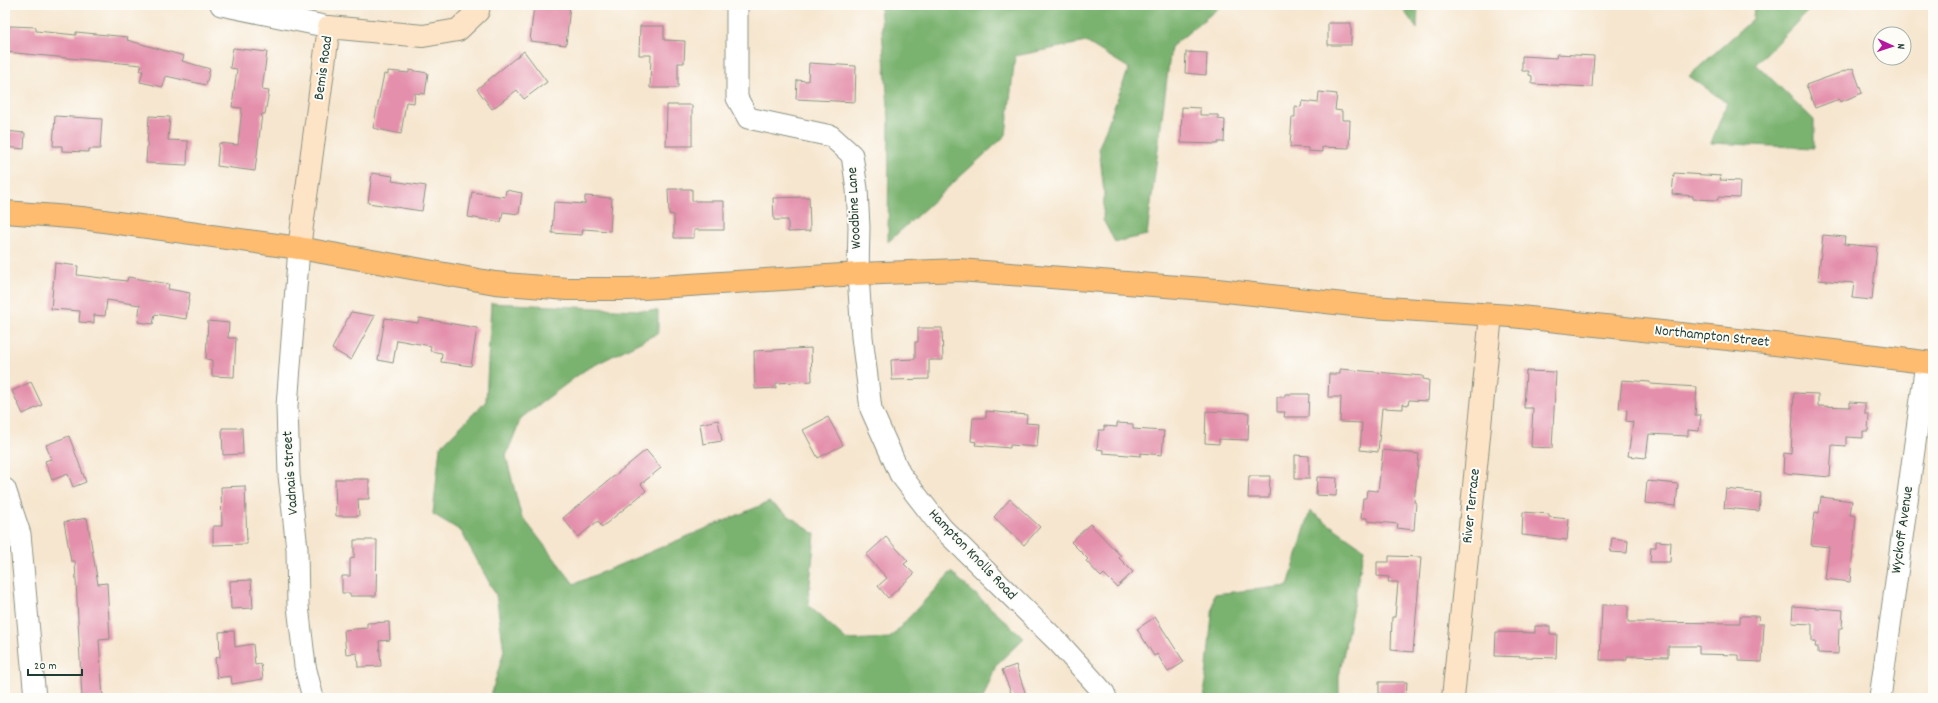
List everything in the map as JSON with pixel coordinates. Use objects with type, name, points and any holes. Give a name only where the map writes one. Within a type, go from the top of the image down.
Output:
[{"type":"main road","name":"Northampton Street","points":[[5,212],[82,218],[299,248],[495,283],[567,289],[629,289],[858,274],[959,270],[1217,290],[1371,307],[1491,315],[1759,342],[1930,363]]},
{"type":"street","points":[[221,5],[329,27]]},
{"type":"street","name":"Bemis Road","points":[[299,248],[329,27],[423,36],[458,30],[478,10],[479,5]]},
{"type":"street","name":"Woodbine Lane","points":[[738,5],[737,98],[748,118],[831,136],[852,155],[858,197],[858,274]]},
{"type":"street","name":"Vadnais Street","points":[[299,248],[287,406],[290,475],[297,549],[298,606],[305,666],[313,698]]},
{"type":"street","name":"Hampton Knolls Road","points":[[858,274],[862,337],[871,409],[900,474],[942,528],[1059,643],[1106,698]]},
{"type":"street","name":"River Terrace","points":[[1453,698],[1491,315]]},
{"type":"street","name":"Wyckoff Avenue","points":[[1880,698],[1930,363]]},
{"type":"street","points":[[5,489],[20,534],[35,698]]},
{"type":"green space","points":[[880,5],[1222,5],[1171,47],[1147,235],[1115,242],[1103,220],[1104,193],[1099,147],[1129,68],[1086,42],[1015,56],[1006,135],[888,242],[889,119]]},
{"type":"green space","points":[[1400,5],[1418,5],[1417,29]]},
{"type":"green space","points":[[1754,5],[1808,5],[1807,12],[1756,64],[1814,120],[1814,148],[1711,143],[1727,103],[1689,76],[1753,19]]},
{"type":"green space","points":[[491,303],[658,311],[658,333],[585,370],[521,418],[506,456],[521,515],[574,584],[769,502],[815,534],[808,605],[847,640],[890,638],[951,572],[1024,638],[996,665],[983,698],[490,698],[504,651],[496,595],[461,531],[433,514],[440,447],[486,401]]},
{"type":"green space","points":[[1310,511],[1364,549],[1339,677],[1339,698],[1204,698],[1214,594],[1288,586]]},
{"type":"building","points":[[534,5],[570,5],[566,45],[530,41]]},
{"type":"building","points":[[1328,23],[1351,23],[1351,45],[1328,45]]},
{"type":"building","points":[[640,26],[664,26],[664,40],[685,41],[684,63],[678,63],[678,88],[650,88],[651,55],[639,55]]},
{"type":"building","points":[[5,27],[36,27],[36,31],[76,35],[76,32],[128,37],[127,40],[184,56],[182,61],[210,69],[206,85],[166,76],[163,87],[140,82],[143,71],[140,71],[142,65],[5,52]]},
{"type":"building","points":[[233,48],[267,52],[262,90],[269,91],[265,114],[262,114],[255,171],[217,166],[219,143],[238,145],[242,108],[232,107],[237,69],[230,68]]},
{"type":"building","points":[[524,51],[547,82],[524,99],[517,90],[492,109],[477,89]]},
{"type":"building","points":[[1186,52],[1207,53],[1206,75],[1185,73]]},
{"type":"building","points":[[1557,54],[1594,56],[1592,87],[1532,84],[1532,76],[1529,75],[1529,71],[1522,71],[1522,56],[1556,58]]},
{"type":"building","points":[[809,63],[856,66],[855,102],[796,99],[797,80],[808,81]]},
{"type":"building","points":[[1853,68],[1862,93],[1840,102],[1839,99],[1815,108],[1806,85]]},
{"type":"building","points":[[409,70],[428,73],[425,94],[415,93],[414,103],[406,102],[401,134],[373,128],[384,74],[388,75],[388,71],[409,73]]},
{"type":"building","points":[[1319,92],[1337,94],[1335,110],[1342,111],[1342,120],[1350,120],[1349,148],[1322,147],[1322,152],[1308,151],[1308,148],[1290,147],[1292,117],[1295,117],[1295,106],[1301,107],[1302,101],[1318,103]]},
{"type":"building","points":[[667,105],[692,105],[692,146],[666,146]]},
{"type":"building","points":[[1182,107],[1200,108],[1200,115],[1218,115],[1218,119],[1225,120],[1224,142],[1218,142],[1218,144],[1181,143]]},
{"type":"building","points":[[55,116],[102,119],[100,149],[89,149],[89,152],[62,151],[62,146],[53,146]]},
{"type":"building","points":[[149,116],[170,117],[168,140],[188,141],[187,165],[146,163]]},
{"type":"building","points":[[5,131],[25,133],[24,149],[5,147]]},
{"type":"building","points":[[372,173],[393,176],[392,181],[426,186],[422,211],[368,203]]},
{"type":"building","points":[[1674,173],[1721,176],[1720,180],[1740,181],[1739,198],[1718,197],[1718,200],[1693,199],[1693,196],[1672,194]]},
{"type":"building","points":[[668,189],[692,189],[692,201],[724,201],[724,230],[694,230],[694,238],[674,238],[674,215],[669,214]]},
{"type":"building","points":[[506,190],[522,193],[519,214],[503,212],[501,222],[468,217],[472,192],[505,197]]},
{"type":"building","points":[[585,196],[612,198],[610,231],[583,229],[582,235],[552,233],[554,202],[585,204]]},
{"type":"building","points":[[809,197],[810,231],[788,232],[788,220],[774,220],[773,198]]},
{"type":"building","points":[[1823,235],[1845,237],[1844,244],[1877,247],[1872,300],[1852,298],[1854,283],[1818,280]]},
{"type":"building","points":[[55,263],[78,266],[77,275],[127,281],[128,277],[169,284],[168,289],[190,293],[186,319],[155,314],[153,324],[138,322],[140,305],[107,300],[105,316],[94,315],[94,323],[79,322],[80,311],[51,309]]},
{"type":"building","points":[[351,312],[375,316],[351,360],[332,349]]},
{"type":"building","points":[[385,318],[418,323],[419,318],[477,328],[471,366],[441,362],[442,353],[430,351],[431,346],[397,340],[393,363],[378,360]]},
{"type":"building","points":[[208,321],[229,323],[228,338],[236,338],[234,377],[212,376],[212,360],[206,359]]},
{"type":"building","points":[[918,328],[942,328],[943,360],[929,360],[929,379],[892,380],[891,360],[915,359],[915,342],[918,342]]},
{"type":"building","points":[[811,348],[812,381],[776,383],[776,388],[755,389],[754,351]]},
{"type":"building","points":[[1340,369],[1423,376],[1423,379],[1429,380],[1428,401],[1409,400],[1408,405],[1403,404],[1403,409],[1382,408],[1378,452],[1360,450],[1362,423],[1340,422],[1341,397],[1328,397],[1329,374],[1340,374]]},
{"type":"building","points":[[1526,371],[1556,372],[1552,448],[1531,447],[1533,408],[1524,408]]},
{"type":"building","points":[[1622,380],[1650,382],[1650,384],[1697,387],[1695,415],[1701,415],[1699,431],[1688,430],[1688,436],[1649,434],[1646,458],[1628,456],[1633,422],[1626,421],[1627,410],[1619,409]]},
{"type":"building","points":[[31,382],[42,405],[23,414],[12,391]]},
{"type":"building","points":[[1794,393],[1818,394],[1818,406],[1850,407],[1850,402],[1865,403],[1865,414],[1869,414],[1868,431],[1863,431],[1863,438],[1846,437],[1846,446],[1832,445],[1830,477],[1783,473],[1784,453],[1791,454]]},
{"type":"building","points":[[1285,394],[1309,394],[1308,417],[1284,417],[1285,412],[1277,412],[1277,397],[1285,397]]},
{"type":"building","points":[[986,411],[1027,415],[1026,423],[1039,424],[1037,447],[1010,445],[1010,448],[975,445],[976,442],[971,441],[973,418],[986,418]]},
{"type":"building","points":[[1206,411],[1249,413],[1248,440],[1219,439],[1219,444],[1205,443]]},
{"type":"building","points":[[828,417],[843,445],[818,458],[803,430]]},
{"type":"building","points":[[718,420],[722,441],[703,444],[700,424]]},
{"type":"building","points":[[1117,423],[1133,424],[1133,429],[1164,431],[1162,455],[1141,453],[1141,456],[1103,453],[1103,450],[1097,449],[1099,430],[1104,430],[1104,426],[1117,427]]},
{"type":"building","points":[[222,428],[242,428],[243,454],[223,455]]},
{"type":"building","points":[[69,436],[86,482],[73,487],[68,474],[52,480],[45,461],[51,459],[46,445]]},
{"type":"building","points":[[646,450],[661,468],[641,484],[646,491],[602,527],[598,521],[578,537],[563,518]]},
{"type":"building","points":[[1383,450],[1419,454],[1414,502],[1416,502],[1414,530],[1397,528],[1398,524],[1367,521],[1367,518],[1361,518],[1363,498],[1366,498],[1367,490],[1378,491]]},
{"type":"building","points":[[1295,455],[1309,456],[1309,479],[1295,479]]},
{"type":"building","points":[[1249,476],[1270,476],[1269,498],[1248,498]]},
{"type":"building","points":[[1317,477],[1337,478],[1336,496],[1316,495]]},
{"type":"building","points":[[335,479],[369,479],[369,499],[358,499],[359,516],[336,516]]},
{"type":"building","points":[[1647,481],[1678,484],[1676,506],[1645,503]]},
{"type":"building","points":[[245,486],[247,544],[213,545],[213,526],[222,526],[221,487]]},
{"type":"building","points":[[1726,489],[1761,493],[1759,511],[1724,508]]},
{"type":"building","points":[[1821,497],[1852,501],[1850,515],[1856,516],[1850,582],[1825,579],[1829,547],[1811,545],[1815,512],[1819,513]]},
{"type":"building","points":[[1010,499],[1040,527],[1024,545],[994,517]]},
{"type":"building","points":[[1523,512],[1549,514],[1549,517],[1569,519],[1567,540],[1522,535]]},
{"type":"building","points":[[87,518],[98,584],[107,583],[110,639],[99,640],[103,698],[82,698],[75,561],[71,561],[64,522]]},
{"type":"building","points":[[1090,524],[1121,556],[1119,558],[1133,572],[1117,587],[1104,574],[1101,577],[1086,561],[1088,559],[1071,542]]},
{"type":"building","points":[[886,537],[908,561],[904,564],[914,574],[888,598],[878,586],[887,578],[866,555]]},
{"type":"building","points":[[1612,538],[1628,540],[1627,553],[1610,552]]},
{"type":"building","points":[[354,540],[377,540],[376,596],[350,596],[350,593],[342,593],[342,576],[350,576],[350,559],[354,558]]},
{"type":"building","points":[[1656,541],[1671,542],[1670,562],[1650,562],[1651,547],[1656,547]]},
{"type":"building","points":[[1389,556],[1421,557],[1413,652],[1391,650],[1392,617],[1395,617],[1398,582],[1388,582],[1389,577],[1377,576],[1377,562],[1389,562]]},
{"type":"building","points":[[251,580],[253,608],[231,609],[230,581]]},
{"type":"building","points":[[1602,605],[1628,605],[1628,622],[1740,623],[1740,616],[1759,616],[1758,624],[1764,624],[1762,662],[1739,661],[1739,655],[1699,654],[1699,646],[1668,646],[1668,657],[1627,656],[1627,660],[1600,660]]},
{"type":"building","points":[[1793,606],[1843,610],[1842,628],[1839,628],[1838,654],[1818,653],[1818,647],[1815,647],[1816,642],[1812,642],[1812,624],[1792,623]]},
{"type":"building","points":[[1155,617],[1184,662],[1168,672],[1157,654],[1154,656],[1137,629]]},
{"type":"building","points":[[389,622],[390,640],[379,641],[381,666],[358,667],[357,653],[346,654],[344,630],[367,628],[367,623]]},
{"type":"building","points":[[1535,626],[1550,626],[1550,634],[1557,634],[1556,658],[1495,656],[1496,632],[1535,633]]},
{"type":"building","points":[[234,631],[235,647],[253,644],[255,665],[261,664],[263,679],[232,684],[231,676],[217,678],[215,658],[220,657],[219,632]]},
{"type":"building","points":[[1016,665],[1027,698],[1013,698],[1002,670]]},
{"type":"building","points":[[1379,682],[1407,682],[1406,698],[1379,698]]}]
